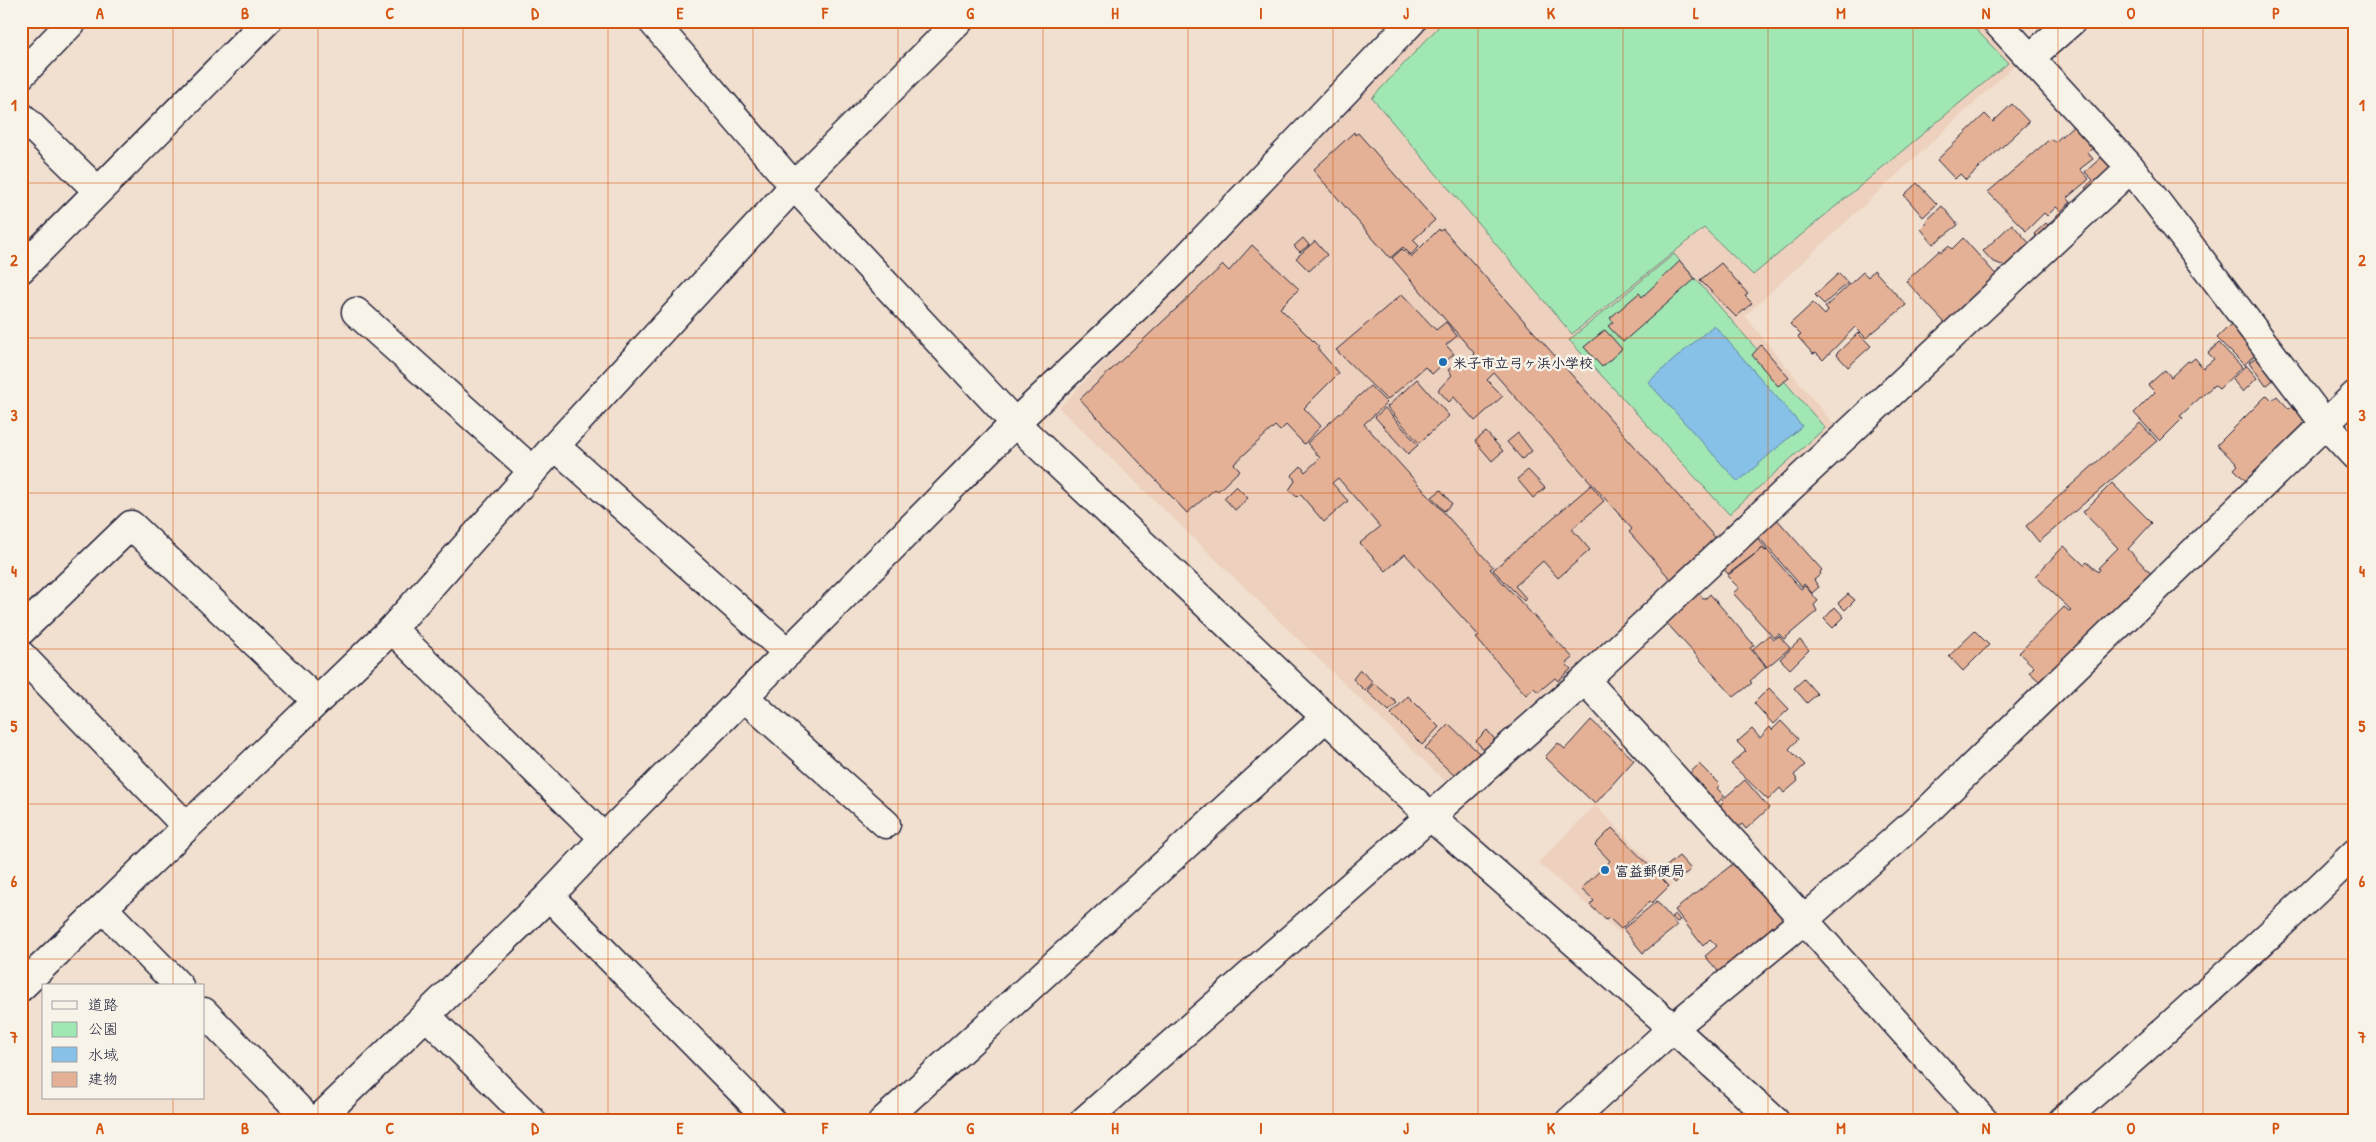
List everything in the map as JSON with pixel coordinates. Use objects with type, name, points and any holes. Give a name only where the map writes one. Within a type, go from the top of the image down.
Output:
[{"type":"street","points":[[21,75],[73,21]]},
{"type":"street","points":[[21,269],[267,21]]},
{"type":"street","points":[[652,21],[794,186],[1015,424],[1431,816],[1673,1028],[1775,1121]]},
{"type":"street","points":[[21,987],[392,629],[533,471],[794,186],[959,21]]},
{"type":"street","points":[[1996,21],[2131,168],[2326,424],[2355,456]]},
{"type":"street","points":[[2031,57],[2072,21]]},
{"type":"street","points":[[316,1121],[549,896],[604,838],[1015,424],[1171,274],[1410,22]]},
{"type":"street","points":[[21,116],[98,191]]},
{"type":"street","points":[[1084,1121],[1431,816],[1671,601],[2131,168]]},
{"type":"street","points":[[356,312],[533,471]]},
{"type":"street","points":[[1570,1121],[1673,1028],[1804,920],[1925,813],[2355,395]]},
{"type":"street","points":[[556,446],[788,653]]},
{"type":"street","points":[[21,631],[131,525],[317,701]]},
{"type":"street","points":[[392,629],[604,838]]},
{"type":"street","points":[[21,655],[187,827]]},
{"type":"street","points":[[1584,680],[1804,920],[1984,1121]]},
{"type":"street","points":[[744,697],[886,824]]},
{"type":"street","points":[[883,1121],[1325,718]]},
{"type":"street","points":[[2062,1121],[2170,1027],[2286,921],[2355,853]]},
{"type":"street","points":[[549,896],[771,1121]]},
{"type":"street","points":[[103,908],[177,984]]},
{"type":"street","points":[[205,1013],[310,1121]]},
{"type":"street","points":[[426,1015],[532,1121]]},
{"type":"shaded area","name":"米子市立弓ヶ浜小学校","points":[[1433,21],[1980,21],[2018,62],[1745,316],[1839,431],[1450,786],[1059,408]]},
{"type":"shaded area","points":[[1595,805],[1673,885],[1619,932],[1538,863]]},
{"type":"green space","points":[[1444,21],[1968,21],[2008,63],[1753,275],[1704,228],[1572,334],[1372,98]]},
{"type":"green space","points":[[1674,254],[1825,428],[1729,514],[1569,340]]},
{"type":"water","points":[[1714,325],[1802,426],[1738,482],[1648,382]]},
{"type":"building","points":[[2012,104],[2029,122],[1966,180],[1960,174],[1955,179],[1937,160],[1985,114],[1993,122]]},
{"type":"building","points":[[2075,124],[2095,145],[2088,153],[2093,159],[2080,169],[2089,179],[2067,198],[2071,202],[2061,211],[2056,207],[2047,216],[2044,213],[2026,231],[1988,192],[2050,139],[2055,142]]},
{"type":"building","points":[[1354,132],[1355,135],[1358,133],[1435,220],[1413,240],[1419,246],[1411,255],[1403,247],[1390,258],[1313,170]]},
{"type":"building","points":[[2104,155],[2116,167],[2090,192],[2085,188],[2093,180],[2085,172]]},
{"type":"building","points":[[1917,183],[1937,204],[1923,217],[1904,195]]},
{"type":"building","points":[[1942,206],[1958,225],[1933,244],[1921,229],[1927,223],[1926,221]]},
{"type":"building","points":[[2059,213],[2064,215],[2012,269],[1992,261],[1983,251],[2012,224],[2030,244],[2037,237],[2034,234],[2046,223],[2048,225]]},
{"type":"building","points":[[1439,229],[1440,231],[1443,229],[1719,542],[1673,582],[1629,532],[1632,529],[1494,373],[1487,380],[1503,396],[1475,421],[1454,397],[1449,402],[1438,390],[1452,375],[1448,370],[1464,357],[1468,361],[1475,354],[1392,258],[1402,249],[1411,257]]},
{"type":"building","points":[[1303,238],[1309,245],[1300,252],[1294,246]]},
{"type":"building","points":[[1963,238],[1999,278],[1946,324],[1906,281],[1940,250],[1941,252],[1948,246],[1952,249]]},
{"type":"building","points":[[1315,241],[1327,255],[1309,271],[1296,258]]},
{"type":"building","points":[[1252,245],[1299,289],[1280,308],[1319,347],[1317,348],[1339,373],[1304,408],[1321,426],[1304,444],[1286,425],[1280,431],[1275,426],[1234,464],[1240,470],[1218,491],[1215,489],[1187,513],[1080,399],[1223,265],[1229,271]]},
{"type":"building","points":[[1680,261],[1695,279],[1623,342],[1608,326],[1613,322],[1610,318],[1639,293],[1642,297]]},
{"type":"building","points":[[1721,263],[1748,294],[1745,296],[1752,303],[1736,317],[1700,280]]},
{"type":"building","points":[[1874,270],[1906,305],[1866,338],[1855,327],[1823,360],[1816,353],[1813,354],[1798,337],[1801,335],[1790,324],[1813,303],[1825,315],[1828,311],[1825,307],[1863,272],[1868,277]]},
{"type":"building","points":[[1839,273],[1848,283],[1824,304],[1815,295]]},
{"type":"building","points":[[1402,294],[1436,330],[1446,322],[1457,336],[1446,345],[1454,354],[1432,374],[1425,367],[1387,400],[1336,350]]},
{"type":"building","points":[[2235,320],[2261,349],[2244,365],[2217,338]]},
{"type":"building","points":[[1605,330],[1622,349],[1602,367],[1584,347]]},
{"type":"building","points":[[1858,333],[1871,346],[1848,367],[1836,354]]},
{"type":"building","points":[[2219,343],[2242,367],[2219,389],[2214,385],[2180,416],[2183,418],[2160,441],[2134,413],[2155,392],[2148,385],[2165,370],[2171,377],[2188,361],[2190,362],[2195,358],[2203,368],[2214,359],[2208,353]]},
{"type":"building","points":[[1761,345],[1789,378],[1778,386],[1752,355]]},
{"type":"building","points":[[2261,354],[2277,377],[2266,386],[2249,362]]},
{"type":"building","points":[[2246,365],[2257,378],[2243,392],[2232,379]]},
{"type":"building","points":[[1417,379],[1449,416],[1419,443],[1387,407]]},
{"type":"building","points":[[1370,386],[1387,403],[1364,424],[1493,567],[1490,569],[1573,658],[1566,664],[1571,669],[1558,681],[1555,678],[1538,692],[1534,688],[1526,695],[1476,638],[1479,636],[1405,554],[1386,571],[1360,543],[1380,527],[1338,478],[1332,483],[1348,501],[1324,522],[1300,494],[1297,497],[1289,490],[1295,481],[1292,475],[1301,466],[1305,472],[1320,458],[1307,443]]},
{"type":"building","points":[[2267,395],[2272,400],[2277,396],[2289,409],[2292,407],[2304,419],[2302,422],[2309,430],[2249,484],[2234,469],[2238,465],[2217,445]]},
{"type":"building","points":[[1385,408],[1418,445],[1408,454],[1375,417]]},
{"type":"building","points":[[2140,423],[2157,441],[2039,542],[2026,526]]},
{"type":"building","points":[[1486,432],[1503,451],[1492,461],[1475,441]]},
{"type":"building","points":[[1518,433],[1532,451],[1522,459],[1507,442]]},
{"type":"building","points":[[1528,470],[1545,488],[1533,498],[1517,479]]},
{"type":"building","points":[[2112,483],[2152,523],[2128,549],[2154,577],[2049,683],[2043,677],[2039,681],[2029,672],[2034,667],[2019,653],[2064,607],[2069,611],[2071,610],[2035,576],[2064,546],[2084,565],[2087,562],[2098,572],[2100,569],[2098,568],[2118,548],[2083,512]]},
{"type":"building","points":[[1591,485],[1604,501],[1572,529],[1590,550],[1558,578],[1543,561],[1515,586],[1526,598],[1524,601],[1493,570]]},
{"type":"building","points":[[1236,486],[1248,498],[1235,510],[1224,498]]},
{"type":"building","points":[[1441,490],[1452,504],[1444,511],[1432,497]]},
{"type":"building","points":[[1775,517],[1822,570],[1821,574],[1814,580],[1819,587],[1812,593],[1804,584],[1802,587],[1756,534]]},
{"type":"building","points":[[1755,536],[1767,549],[1766,551],[1763,548],[1728,574],[1721,566]]},
{"type":"building","points":[[1763,548],[1765,551],[1767,550],[1801,589],[1805,586],[1818,601],[1814,605],[1817,611],[1784,639],[1779,634],[1774,638],[1733,593],[1739,588],[1727,576]]},
{"type":"building","points":[[1698,592],[1703,598],[1710,594],[1754,645],[1750,648],[1766,667],[1750,681],[1752,683],[1734,697],[1663,619]]},
{"type":"building","points":[[1848,594],[1855,600],[1845,610],[1838,603]]},
{"type":"building","points":[[1835,607],[1844,617],[1833,628],[1824,619]]},
{"type":"building","points":[[1975,631],[1989,645],[1963,671],[1949,656]]},
{"type":"building","points":[[1769,635],[1773,640],[1779,636],[1790,648],[1767,667],[1753,649]]},
{"type":"building","points":[[1800,640],[1809,650],[1790,669],[1780,659]]},
{"type":"building","points":[[1360,670],[1373,682],[1365,691],[1353,679]]},
{"type":"building","points":[[1804,679],[1817,694],[1807,703],[1794,688]]},
{"type":"building","points":[[1374,683],[1397,703],[1389,711],[1367,691]]},
{"type":"building","points":[[1769,688],[1789,709],[1773,724],[1754,703]]},
{"type":"building","points":[[1408,696],[1439,727],[1422,745],[1391,714]]},
{"type":"building","points":[[1591,720],[1634,760],[1595,804],[1545,757],[1558,743],[1565,749]]},
{"type":"building","points":[[1781,721],[1798,739],[1789,749],[1805,765],[1794,775],[1798,781],[1784,793],[1780,788],[1768,800],[1731,764],[1746,751],[1737,742],[1752,729],[1760,738],[1770,727],[1772,730]]},
{"type":"building","points":[[1449,724],[1480,754],[1457,778],[1425,748]]},
{"type":"building","points":[[1487,730],[1497,742],[1485,752],[1476,741]]},
{"type":"building","points":[[1699,764],[1720,785],[1717,788],[1724,796],[1715,806],[1687,776]]},
{"type":"building","points":[[1745,780],[1769,808],[1746,829],[1742,824],[1735,830],[1716,809],[1724,802],[1722,800]]},
{"type":"building","points":[[1612,828],[1669,886],[1652,903],[1650,901],[1621,929],[1609,918],[1606,920],[1590,905],[1594,901],[1581,889],[1610,861],[1595,845]]},
{"type":"building","points":[[1679,856],[1691,869],[1675,883],[1663,869]]},
{"type":"building","points":[[1734,863],[1757,891],[1759,888],[1790,926],[1723,977],[1705,956],[1717,946],[1710,939],[1703,946],[1675,910]]},
{"type":"building","points":[[1657,901],[1677,926],[1643,953],[1623,929]]},
{"type":"building","points":[[1675,914],[1680,920],[1677,922],[1671,917]]},
{"type":"place","name":"米子市立弓ヶ浜小学校","points":[[1443,362]]},
{"type":"place","name":"富益郵便局","points":[[1605,870]]}]
